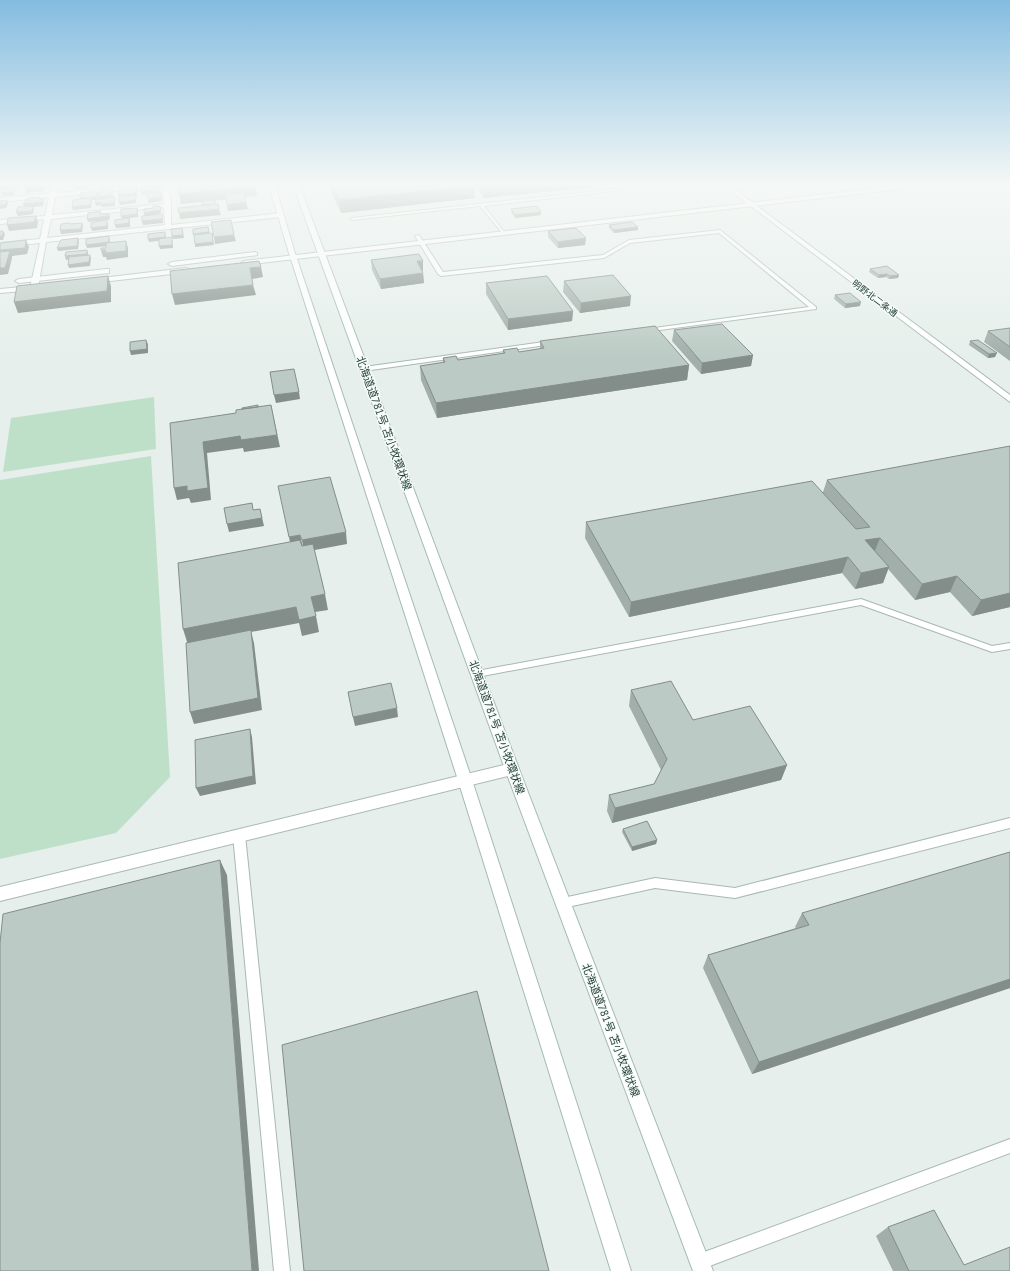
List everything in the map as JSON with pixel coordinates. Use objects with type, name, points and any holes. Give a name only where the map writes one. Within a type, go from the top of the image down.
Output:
[{"type":"street","points":[[0,245],[31,241]]},
{"type":"street","points":[[34,288],[42,241]]},
{"type":"street","points":[[288,241],[465,780],[621,1271]]},
{"type":"street","name":"北海道道781号 苫小牧環状線","points":[[317,241],[512,768],[701,1266]]},
{"type":"street","points":[[238,264],[320,250],[398,241]]},
{"type":"street","name":"明野北二条通","points":[[801,241],[1010,399]]},
{"type":"street","points":[[167,264],[292,254]]},
{"type":"street","points":[[89,281],[199,268]]},
{"type":"street","points":[[14,282],[113,270]]},
{"type":"street","points":[[0,291],[42,287]]},
{"type":"street","points":[[0,894],[512,768]]},
{"type":"lane","points":[[420,241],[440,274],[604,256],[629,242],[635,241]]},
{"type":"lane","points":[[640,331],[814,308],[733,241]]},
{"type":"lane","points":[[364,368],[561,342]]},
{"type":"lane","points":[[477,674],[861,602],[992,649],[1010,646]]},
{"type":"lane","points":[[563,903],[655,883],[735,893],[1010,823]]},
{"type":"lane","points":[[239,835],[282,1271]]},
{"type":"lane","points":[[701,1266],[1010,1146]]},
{"type":"green space","points":[[154,397],[156,449],[3,472],[11,418]]},
{"type":"green space","points":[[151,456],[170,777],[116,833],[0,859],[0,480]]},
{"type":"building","points":[[26,241],[25,248],[0,250],[1,243]]},
{"type":"building","points":[[60,241],[78,241],[77,246],[57,248]]},
{"type":"building","points":[[86,241],[109,241],[109,242],[86,245]]},
{"type":"building","points":[[126,241],[126,251],[105,253],[106,250],[101,250],[101,248],[106,248],[106,243]]},
{"type":"building","points":[[159,241],[172,241],[172,245],[159,246]]},
{"type":"building","points":[[195,241],[213,241],[213,242],[195,244]]},
{"type":"building","points":[[87,250],[87,254],[65,256],[66,252]]},
{"type":"building","points":[[10,251],[5,268],[0,268],[0,252]]},
{"type":"building","points":[[419,254],[423,261],[417,261],[423,273],[380,279],[371,260]]},
{"type":"building","points":[[90,255],[89,262],[68,265],[69,257]]},
{"type":"building","points":[[259,261],[261,267],[250,268],[253,285],[172,294],[170,271]]},
{"type":"building","points":[[887,266],[899,275],[879,275],[870,269]]},
{"type":"building","points":[[613,275],[631,296],[581,303],[564,281]]},
{"type":"building","points":[[108,276],[107,291],[14,302],[17,286]]},
{"type":"building","points":[[547,276],[573,311],[508,319],[486,283]]},
{"type":"building","points":[[850,293],[861,302],[846,304],[835,295]]},
{"type":"building","points":[[722,324],[753,355],[702,363],[674,330]]},
{"type":"building","points":[[655,326],[689,365],[436,403],[420,366],[445,362],[443,358],[456,356],[458,360],[505,353],[503,350],[517,348],[519,352],[544,348],[540,341]]},
{"type":"building","points":[[1010,328],[1010,347],[988,331]]},
{"type":"building","points":[[146,340],[147,349],[130,351],[130,342]]},
{"type":"building","points":[[978,340],[997,353],[989,354],[970,341]]},
{"type":"building","points":[[294,369],[299,392],[274,395],[270,372]]},
{"type":"building","points":[[258,405],[258,407],[242,409],[242,408]]},
{"type":"building","points":[[271,405],[277,435],[241,440],[240,436],[203,442],[208,488],[187,491],[187,486],[174,488],[170,423],[236,413],[236,410]]},
{"type":"building","points":[[1010,446],[1010,593],[981,600],[957,576],[922,584],[880,538],[865,540],[889,567],[861,573],[848,557],[631,602],[586,522],[812,481],[856,529],[870,527],[827,480]]},
{"type":"building","points":[[330,477],[346,532],[302,540],[300,535],[289,537],[278,486]]},
{"type":"building","points":[[252,503],[253,510],[260,509],[262,518],[227,524],[224,508]]},
{"type":"building","points":[[300,540],[302,546],[313,544],[325,594],[311,597],[316,616],[299,620],[296,607],[183,629],[178,563]]},
{"type":"building","points":[[251,630],[258,698],[190,712],[186,643]]},
{"type":"building","points":[[671,681],[693,720],[750,706],[787,765],[615,808],[609,795],[654,784],[667,759],[631,690]]},
{"type":"building","points":[[391,683],[397,708],[353,717],[348,692]]},
{"type":"building","points":[[250,729],[253,776],[196,788],[195,740]]},
{"type":"building","points":[[647,821],[657,840],[632,847],[623,829]]},
{"type":"building","points":[[1010,852],[1010,979],[759,1062],[708,955],[809,925],[802,913]]},
{"type":"building","points":[[220,860],[252,1271],[0,1271],[0,943],[3,914]]},
{"type":"building","points":[[477,991],[549,1271],[304,1271],[282,1045]]},
{"type":"building","points":[[934,1210],[964,1265],[1010,1247],[1010,1271],[909,1271],[888,1227]]}]
